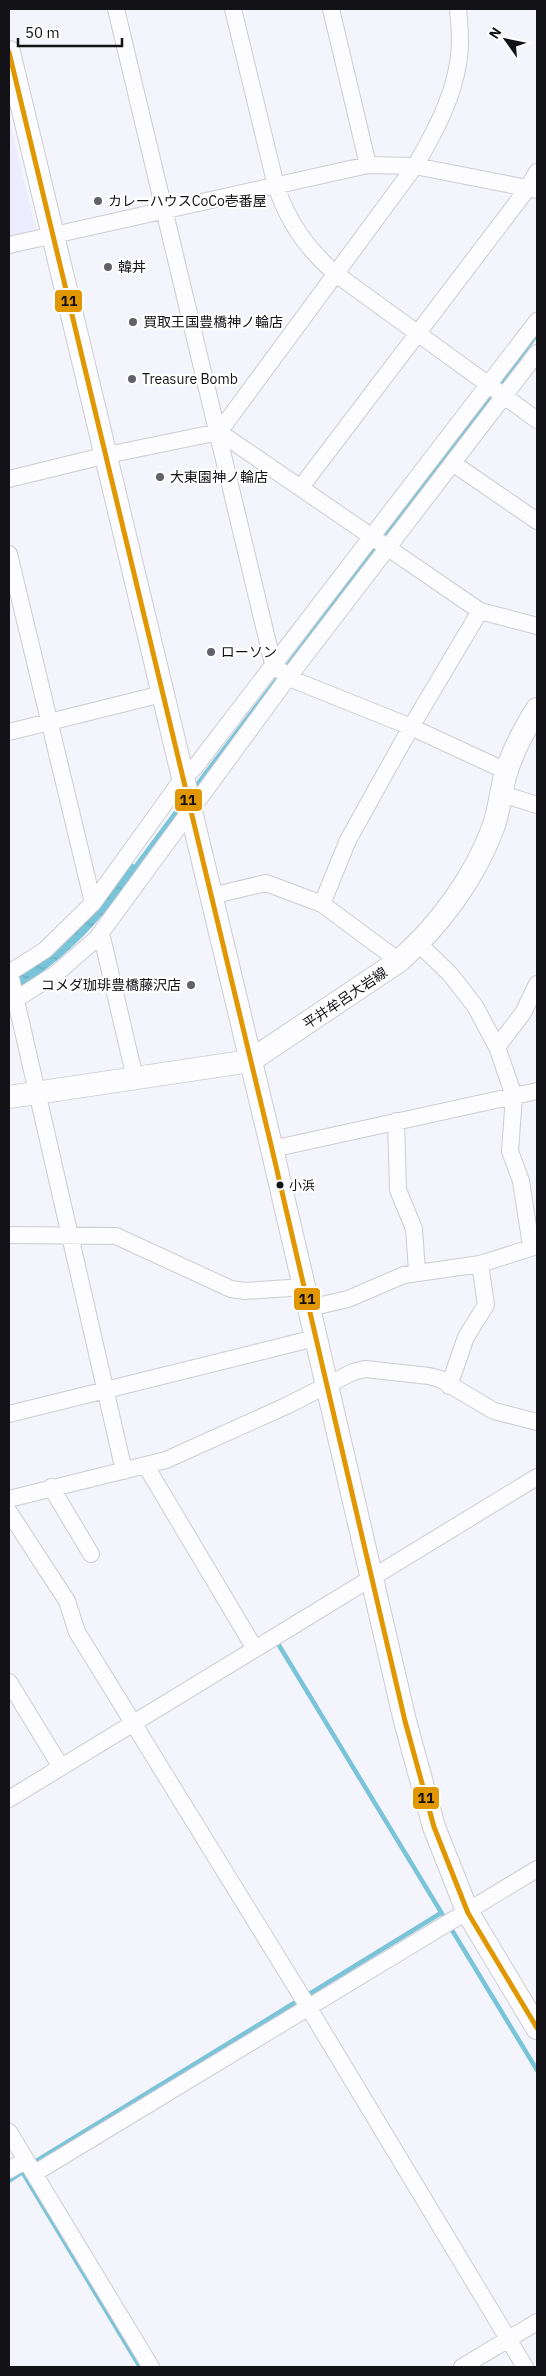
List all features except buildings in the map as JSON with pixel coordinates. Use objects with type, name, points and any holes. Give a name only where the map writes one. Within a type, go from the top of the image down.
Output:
[{"type":"main road","points":[[9,52],[272,1149],[405,1721],[434,1827],[454,1920],[537,2028]]},
{"type":"main road","name":"平井牟呂大岩線","points":[[9,1097],[250,1061],[400,961],[418,944],[444,913],[484,851],[502,794],[506,771],[523,730],[537,708]]},
{"type":"street","points":[[116,9],[163,211],[219,432],[273,664],[289,678],[411,727],[506,771]]},
{"type":"street","points":[[233,9],[282,206],[307,246],[336,274],[537,420]]},
{"type":"street","points":[[331,9],[368,165]]},
{"type":"street","points":[[9,479],[219,432],[415,166],[444,110],[452,84],[460,45],[458,9]]},
{"type":"street","points":[[9,246],[368,165],[415,166],[533,189]]},
{"type":"street","points":[[301,487],[418,334],[533,189],[537,172]]},
{"type":"street","points":[[124,1471],[104,1391],[9,972],[45,950],[93,903],[273,664],[537,321]]},
{"type":"street","points":[[16,1000],[57,973],[101,933],[289,678],[537,353]]},
{"type":"street","points":[[219,432],[480,611],[537,626]]},
{"type":"street","points":[[454,464],[537,521]]},
{"type":"street","points":[[9,554],[93,903]]},
{"type":"street","points":[[322,904],[348,840],[411,727],[480,611]]},
{"type":"street","points":[[9,732],[162,694]]},
{"type":"street","points":[[502,794],[537,805]]},
{"type":"street","points":[[211,896],[266,883],[322,904],[400,961]]},
{"type":"street","points":[[101,933],[135,1078]]},
{"type":"street","points":[[9,1235],[116,1236],[231,1289],[306,1298],[348,1299],[417,1271],[480,1264],[534,1246],[521,1181],[510,1151],[514,1096],[497,1047],[469,998],[450,974],[418,944]]},
{"type":"street","points":[[497,1047],[523,1014],[537,984]]},
{"type":"street","points":[[272,1149],[537,1091]]},
{"type":"street","points":[[396,1121],[398,1190],[414,1229],[417,1243],[417,1271]]},
{"type":"street","points":[[449,1386],[466,1337],[486,1305],[480,1264]]},
{"type":"street","points":[[9,1414],[315,1338]]},
{"type":"street","points":[[9,1499],[51,1487],[166,1460],[353,1372],[365,1369],[430,1376],[494,1411],[537,1422]]},
{"type":"street","points":[[146,1466],[255,1649]]},
{"type":"street","points":[[9,1799],[537,1478]]},
{"type":"street","points":[[51,1487],[91,1554]]},
{"type":"street","points":[[9,1512],[67,1601],[77,1632],[298,1990],[525,2367]]},
{"type":"street","points":[[9,1682],[61,1767]]},
{"type":"street","points":[[9,2170],[30,2166],[454,1920],[537,1869]]},
{"type":"street","points":[[9,2132],[151,2367]]},
{"type":"street","points":[[462,2367],[537,2322]]},
{"type":"shaded area","points":[[9,120],[37,234],[9,241]]},
{"type":"water","points":[[130,862],[139,868],[99,919],[69,950],[36,977],[17,989],[9,980]]},
{"type":"waterway","points":[[498,387],[537,334]]},
{"type":"waterway","points":[[193,790],[493,394]]},
{"type":"waterway","points":[[133,870],[182,804]]},
{"type":"waterway","points":[[277,1642],[537,2070]]},
{"type":"waterway","points":[[306,1996],[441,1913]]},
{"type":"waterway","points":[[33,2163],[299,2000]]},
{"type":"waterway","points":[[9,2181],[27,2169]]},
{"type":"waterway","points":[[23,2173],[140,2367]]},
{"type":"transit line","name":"11","points":[[9,52],[272,1149],[405,1721],[434,1827],[468,1913],[537,2028]]},
{"type":"place","name":"カレーハウスCoCo壱番屋","points":[[98,201]]},
{"type":"place","name":"韓丼","points":[[108,267]]},
{"type":"place","name":"買取王国豊橋神ノ輪店","points":[[133,322]]},
{"type":"place","name":"Treasure Bomb","points":[[132,379]]},
{"type":"place","name":"大東園神ノ輪店","points":[[160,477]]},
{"type":"place","name":"ローソン","points":[[211,652]]},
{"type":"place","name":"コメダ珈琲豊橋藤沢店","points":[[191,985]]},
{"type":"place","name":"小浜","points":[[280,1185]]}]
